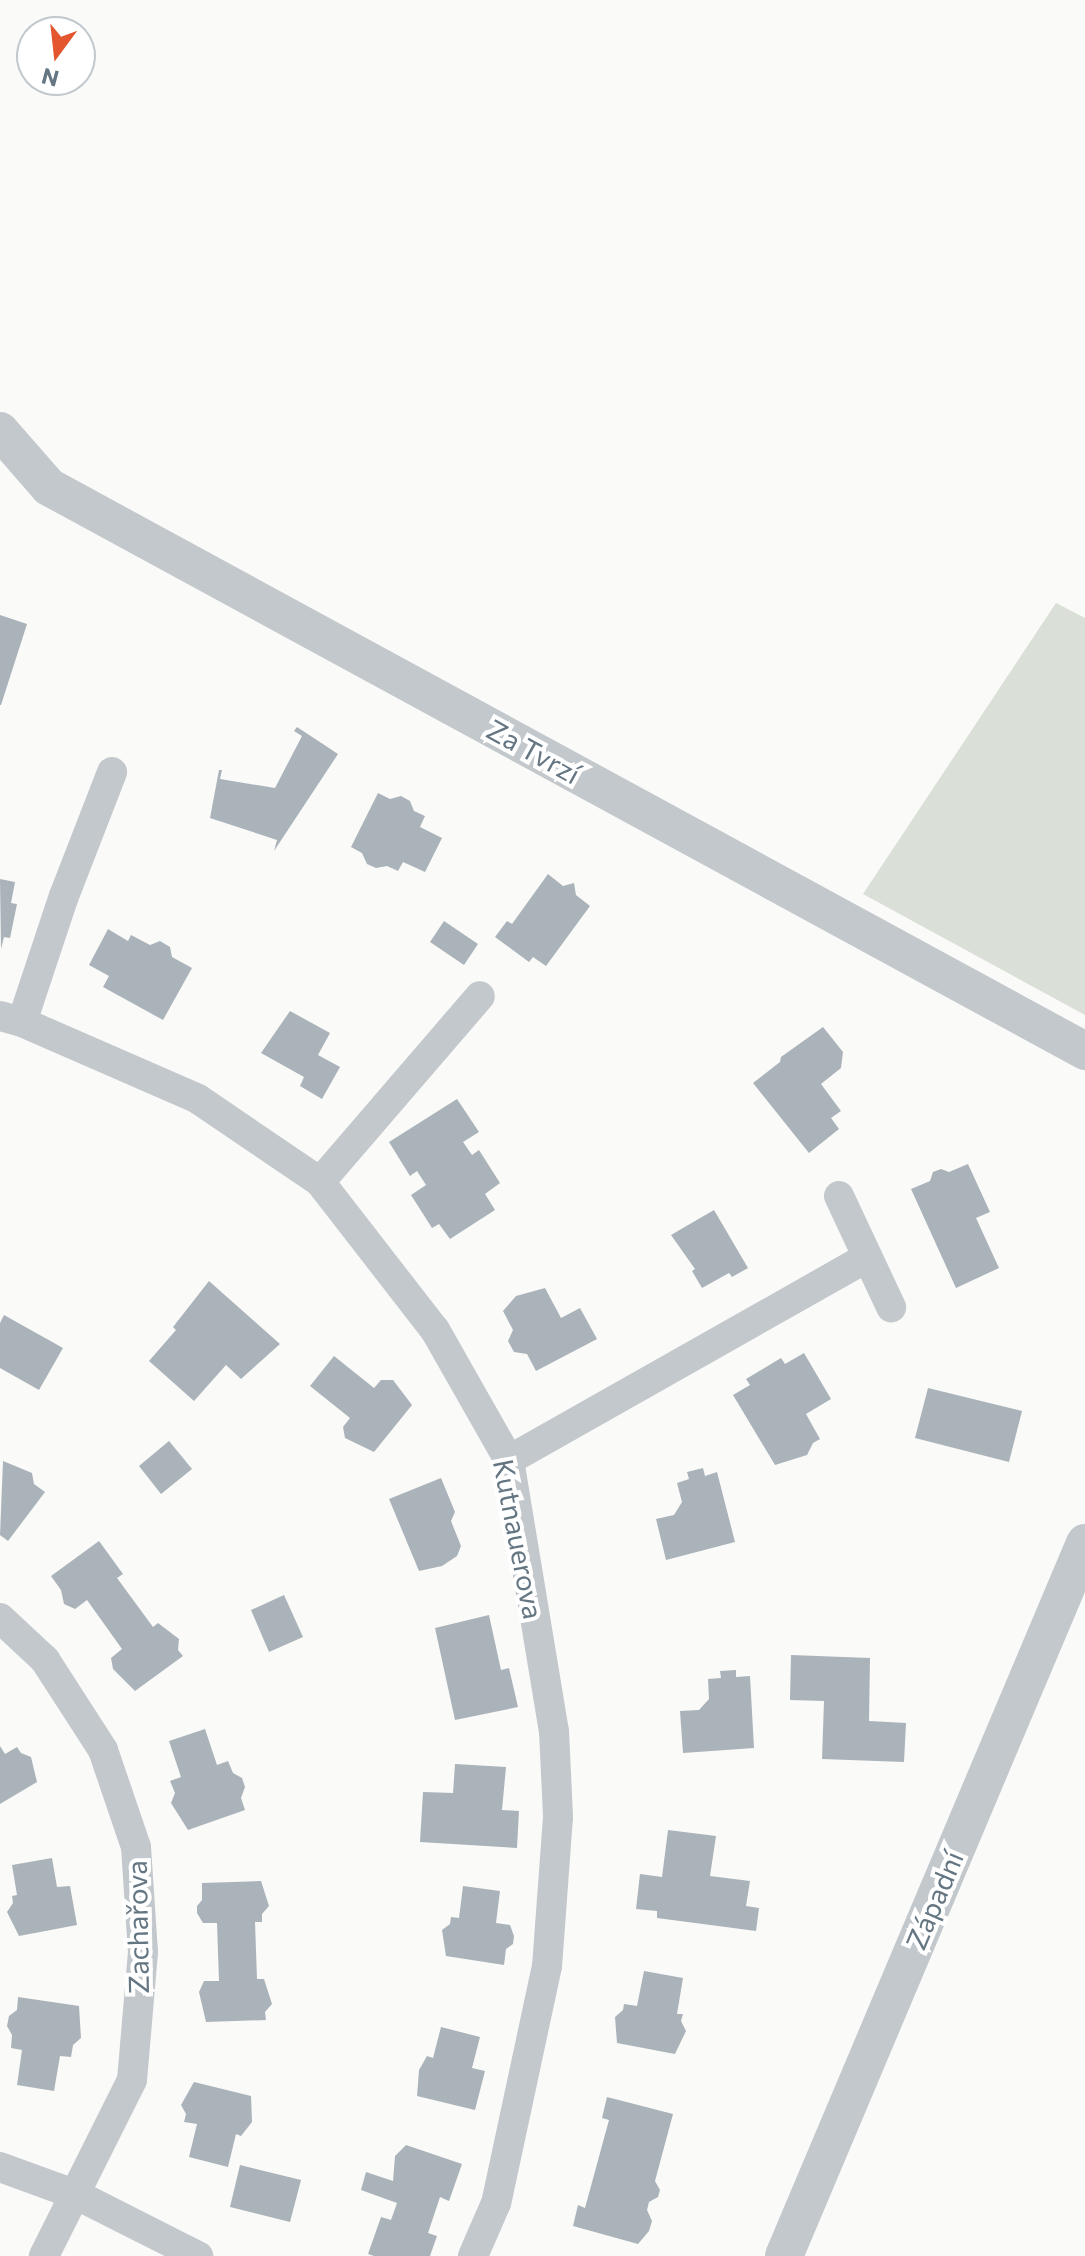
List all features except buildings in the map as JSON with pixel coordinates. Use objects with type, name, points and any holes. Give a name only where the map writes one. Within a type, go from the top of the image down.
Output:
[{"type":"street","name":"Za Tvrzí","points":[[0,431],[49,487],[1085,1051]]},
{"type":"street","points":[[11,1019],[64,896],[112,772]]},
{"type":"street","points":[[320,1182],[480,996]]},
{"type":"street","name":"Kutnauerova","points":[[11,1019],[198,1099],[320,1182],[435,1330],[509,1460],[554,1731],[558,1817],[547,1966],[496,2203],[473,2256]]},
{"type":"street","points":[[839,1196],[891,1307]]},
{"type":"street","points":[[509,1460],[868,1257]]},
{"type":"street","name":"Západní","points":[[784,2256],[1085,1543]]},
{"type":"street","name":"Zachařova","points":[[0,1618],[45,1660],[103,1750],[136,1847],[143,1952],[132,2080],[44,2256]]},
{"type":"street","points":[[0,2167],[77,2195],[198,2256]]},
{"type":"shaded area","points":[[1056,603],[1085,618],[1085,1015],[863,894]]}]
